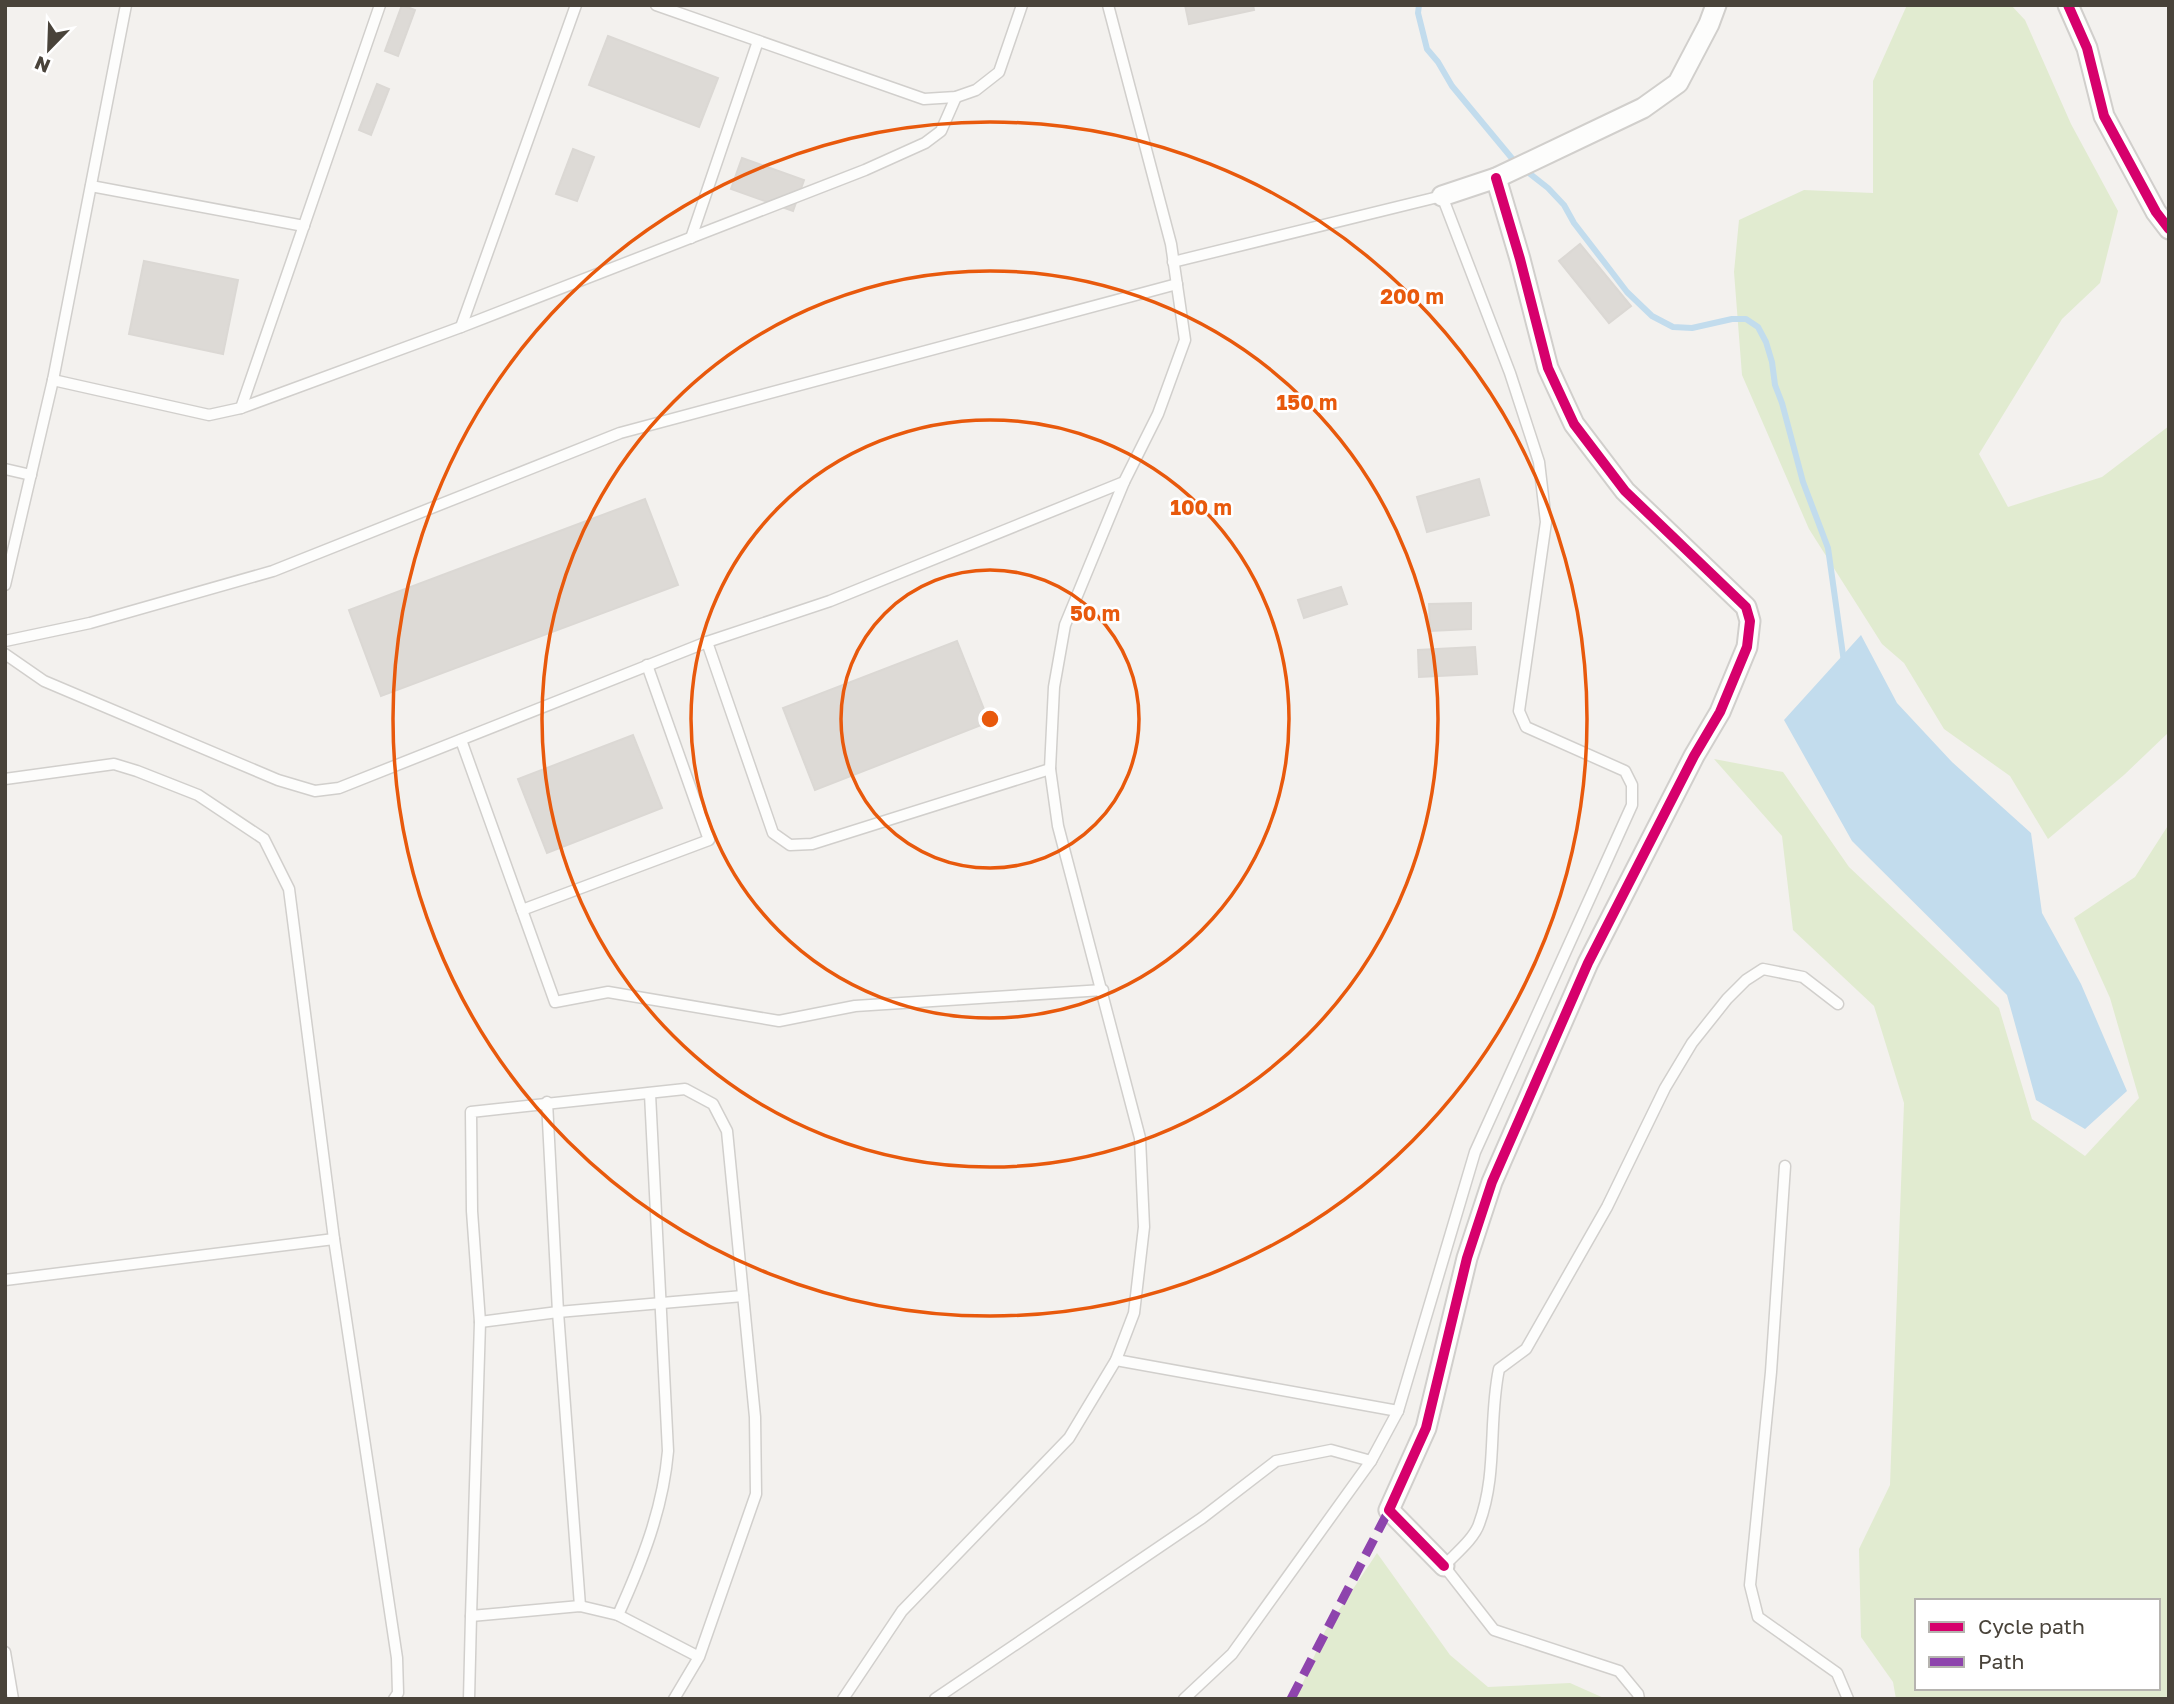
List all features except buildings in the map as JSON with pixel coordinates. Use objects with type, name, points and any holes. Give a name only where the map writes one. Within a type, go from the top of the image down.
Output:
[{"type":"street","points":[[1442,196],[1496,178],[1643,108],[1678,83],[1710,24],[1716,5]]},
{"type":"street","points":[[2068,5],[2087,48],[2104,116],[2156,212],[2169,229]]},
{"type":"street","points":[[1444,1566],[1389,1510],[1426,1428],[1466,1258],[1492,1182],[1588,963],[1720,712],[1750,633],[1746,607],[1625,491],[1574,424],[1548,368],[1496,178]]},
{"type":"lane","points":[[5,585],[53,380],[126,5]]},
{"type":"lane","points":[[242,408],[380,5]]},
{"type":"lane","points":[[461,327],[576,5]]},
{"type":"lane","points":[[656,5],[924,99],[956,97],[976,89],[999,72],[1022,5]]},
{"type":"lane","points":[[843,1699],[902,1611],[1069,1438],[1116,1360],[1134,1313],[1144,1227],[1140,1138],[1058,826],[1050,769],[1054,687],[1065,625],[1124,482],[1158,414],[1185,340],[1173,262],[1108,5]]},
{"type":"lane","points":[[691,238],[758,41]]},
{"type":"lane","points":[[53,380],[209,415],[242,408],[461,327],[865,170],[925,142],[941,131],[956,97]]},
{"type":"lane","points":[[91,186],[304,226]]},
{"type":"lane","points":[[1173,262],[1442,196],[1510,373],[1539,462],[1546,522],[1519,711],[1526,727],[1625,771],[1632,785],[1632,806],[1475,1152],[1398,1411],[1371,1461],[1233,1654],[1184,1699]]},
{"type":"lane","points":[[5,641],[90,623],[273,571],[620,433],[1177,284]]},
{"type":"lane","points":[[5,469],[31,475]]},
{"type":"lane","points":[[5,654],[44,681],[278,780],[314,791],[339,788],[707,642],[830,601],[1124,482]]},
{"type":"lane","points":[[707,642],[773,833],[790,845],[812,844],[1050,769]]},
{"type":"lane","points":[[522,910],[709,840],[647,665]]},
{"type":"lane","points":[[461,740],[555,1002],[608,992],[779,1021],[855,1006],[1103,990]]},
{"type":"lane","points":[[5,779],[114,764],[137,771],[198,795],[264,839],[289,889],[334,1239],[397,1658],[398,1693],[394,1699]]},
{"type":"lane","points":[[1639,1699],[1619,1671],[1494,1630],[1444,1566],[1478,1527],[1493,1464],[1493,1398],[1499,1369],[1526,1349],[1607,1207],[1665,1088],[1692,1043],[1727,999],[1746,980],[1763,969],[1803,977],[1838,1004]]},
{"type":"lane","points":[[469,1699],[480,1322],[472,1211],[471,1112],[685,1089],[713,1104],[727,1131],[755,1417],[756,1494],[699,1657],[674,1699]]},
{"type":"lane","points":[[618,1615],[644,1557],[665,1485],[668,1451],[650,1094]]},
{"type":"lane","points":[[547,1102],[558,1312],[580,1606]]},
{"type":"lane","points":[[1785,1166],[1771,1372],[1751,1585],[1758,1617],[1837,1673],[1848,1699]]},
{"type":"lane","points":[[5,1280],[334,1239]]},
{"type":"lane","points":[[480,1322],[558,1312],[743,1296]]},
{"type":"lane","points":[[1116,1360],[1398,1411]]},
{"type":"lane","points":[[935,1699],[1202,1518],[1276,1461],[1331,1451],[1371,1461]]},
{"type":"lane","points":[[471,1616],[580,1606],[618,1615],[699,1657]]},
{"type":"lane","points":[[5,1652],[13,1699]]},
{"type":"green space","points":[[1907,5],[2011,5],[2025,20],[2071,124],[2118,211],[2100,283],[2062,319],[1979,454],[2008,507],[2102,477],[2169,426],[2169,732],[2124,775],[2048,839],[2010,776],[1944,729],[1904,663],[1882,644],[1809,529],[1742,375],[1734,272],[1739,220],[1804,190],[1873,193],[1873,81]]},
{"type":"green space","points":[[1714,759],[1783,772],[1849,867],[1999,1008],[2032,1119],[2085,1156],[2139,1098],[2110,998],[2074,918],[2135,877],[2169,824],[2169,1699],[1896,1699],[1893,1682],[1861,1637],[1859,1549],[1890,1485],[1904,1103],[1874,1006],[1793,930],[1782,836]]},
{"type":"green space","points":[[1377,1553],[1450,1655],[1488,1687],[1570,1683],[1606,1699],[1296,1699],[1325,1631]]},
{"type":"water","points":[[1861,635],[1897,703],[1952,762],[2031,833],[2042,913],[2081,984],[2127,1091],[2085,1129],[2036,1100],[2007,995],[1852,841],[1784,720]]},
{"type":"waterway","points":[[1419,5],[1418,13],[1427,49],[1452,86],[1515,162],[1548,188],[1564,205],[1574,223],[1627,292],[1652,316],[1673,327],[1692,328],[1732,319],[1746,319],[1758,327],[1772,362],[1775,385],[1803,482],[1828,548],[1844,662]]},
{"type":"marked path","points":[[1291,1699],[1389,1510]]},
{"type":"cycle path","points":[[2068,5],[2087,48],[2104,116],[2156,212],[2169,229]]},
{"type":"cycle path","points":[[1444,1566],[1389,1510],[1426,1428],[1467,1258],[1492,1182],[1588,963],[1694,756],[1720,712],[1747,647],[1750,621],[1746,607],[1625,491],[1574,424],[1548,368],[1496,178]]}]
